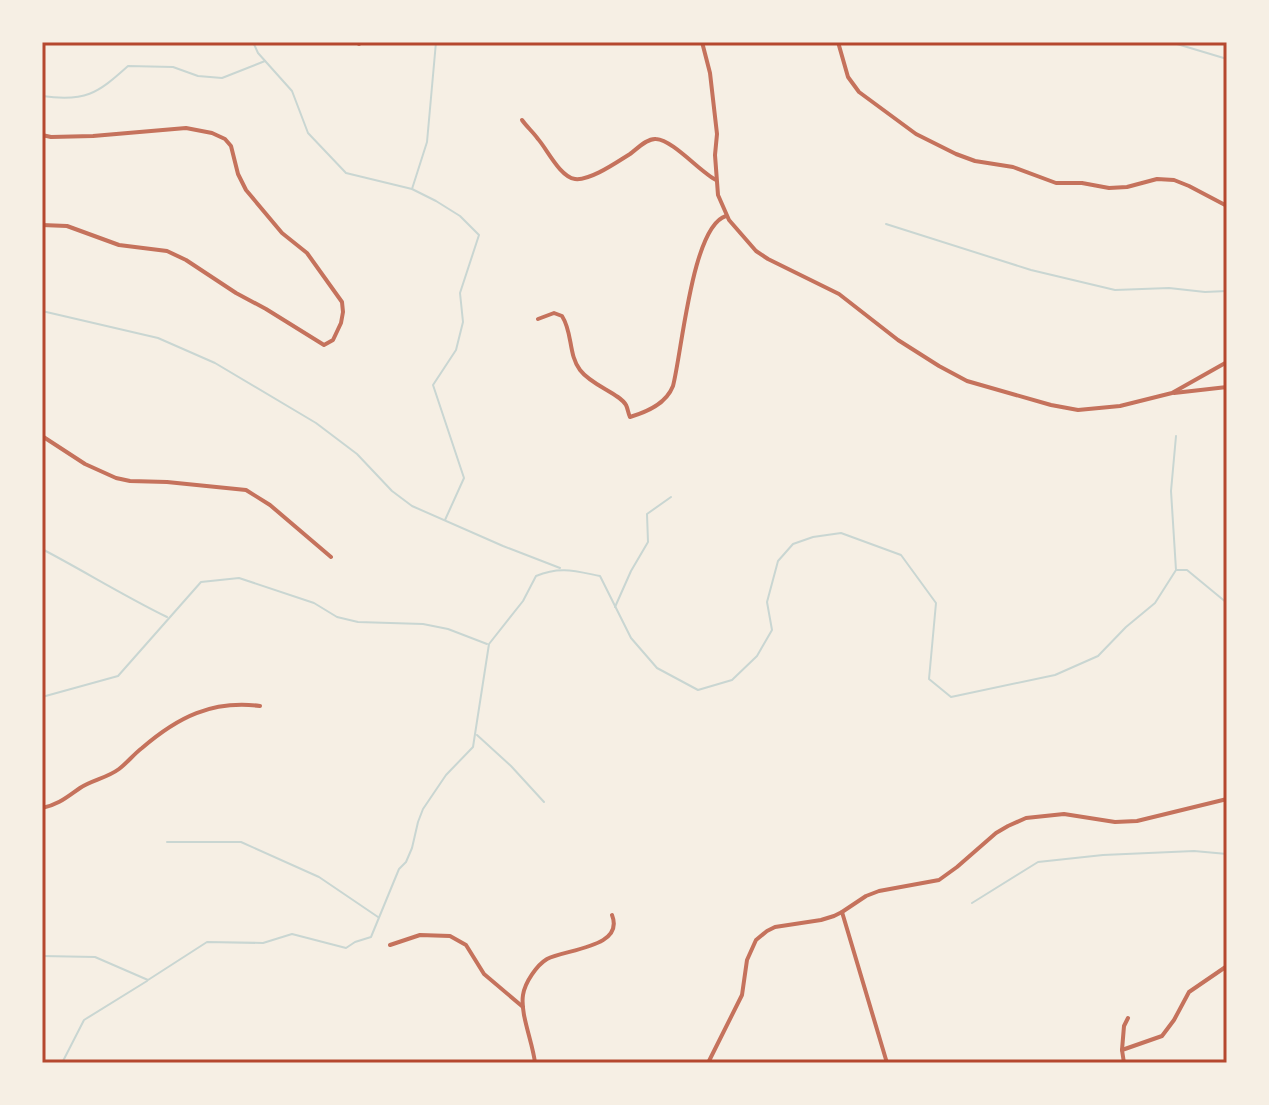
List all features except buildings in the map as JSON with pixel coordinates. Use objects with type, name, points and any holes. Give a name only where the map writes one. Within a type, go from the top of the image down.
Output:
[{"type":"street","points":[[702,42],[710,73],[717,134],[718,195],[726,216],[756,251],[768,259],[839,294],[908,346],[967,381],[1051,405],[1078,410],[1120,406],[1172,393],[1227,387]]},
{"type":"street","points":[[838,42],[848,77],[859,92],[916,134],[956,154],[975,161],[1013,167],[1056,183],[1082,183],[1109,188],[1157,179],[1174,180],[1227,206]]},
{"type":"street","points":[[522,120],[563,172],[576,180],[612,166],[648,141],[659,139],[716,180]]},
{"type":"street","points":[[42,135],[93,136],[186,128],[220,136],[231,146],[238,174],[246,190],[282,233],[307,253],[337,294],[343,306],[341,323],[333,340],[324,345],[174,254],[157,248],[113,244],[67,226],[42,225]]},
{"type":"street","points":[[538,319],[554,313],[562,316],[578,368],[594,384],[623,403],[630,417],[658,405],[668,397],[673,386],[691,289],[704,243],[719,218],[726,216]]},
{"type":"street","points":[[1172,393],[1227,362]]},
{"type":"street","points":[[42,436],[85,464],[116,478],[246,490],[270,505],[331,557]]},
{"type":"street","points":[[42,808],[59,803],[82,787],[114,772],[184,717],[222,707],[260,706]]},
{"type":"street","points":[[708,1063],[742,995],[747,960],[760,935],[775,927],[821,920],[879,891],[939,880],[996,833],[1026,818],[1064,814],[1115,822],[1137,821],[1227,799]]},
{"type":"street","points":[[842,912],[887,1063]]},
{"type":"street","points":[[535,1063],[523,994],[531,976],[549,958],[603,940],[613,930],[615,922],[612,915]]},
{"type":"street","points":[[390,945],[420,935],[450,936],[466,945],[484,974],[524,1008]]},
{"type":"street","points":[[1122,1050],[1162,1036],[1189,992],[1227,966]]},
{"type":"street","points":[[1124,1063],[1124,1026],[1128,1018]]},
{"type":"waterway","points":[[253,42],[258,53],[292,91],[308,133],[346,173],[412,189],[460,216],[479,235],[460,293],[463,322],[456,350],[433,385],[464,478],[445,520]]},
{"type":"waterway","points":[[412,189],[427,142],[436,42]]},
{"type":"waterway","points":[[1133,42],[1177,44],[1227,59]]},
{"type":"waterway","points":[[42,96],[69,98],[90,94],[128,66],[173,67],[198,76],[222,78],[265,61]]},
{"type":"waterway","points":[[886,224],[1031,270],[1115,290],[1169,288],[1227,291]]},
{"type":"waterway","points":[[42,311],[158,338],[215,363],[316,423],[357,454],[392,491],[412,506],[560,568]]},
{"type":"waterway","points":[[1176,436],[1171,491],[1176,570]]},
{"type":"waterway","points":[[615,607],[648,542],[647,514],[671,497]]},
{"type":"waterway","points":[[42,956],[95,957],[148,980],[207,942],[263,943],[292,934],[346,948],[371,937],[399,869],[412,848],[423,809],[446,775],[473,747],[489,644],[523,601],[536,576],[545,573],[568,570],[600,576],[631,638],[657,668],[698,690],[732,680],[757,656],[772,630],[767,602],[778,561],[793,544],[813,537],[841,533],[901,555],[936,603],[929,679],[951,697],[1055,675],[1098,656],[1155,603],[1176,570],[1187,570],[1227,603]]},
{"type":"waterway","points":[[42,549],[167,617]]},
{"type":"waterway","points":[[42,697],[118,676],[201,582],[239,578],[314,603],[337,617],[358,622],[423,624],[448,629],[487,644]]},
{"type":"waterway","points":[[477,735],[544,802]]},
{"type":"waterway","points":[[167,842],[241,842],[319,877],[378,917]]},
{"type":"waterway","points":[[972,903],[1038,862],[1103,855],[1194,851],[1227,854]]},
{"type":"waterway","points":[[62,1063],[84,1020],[147,981]]}]
